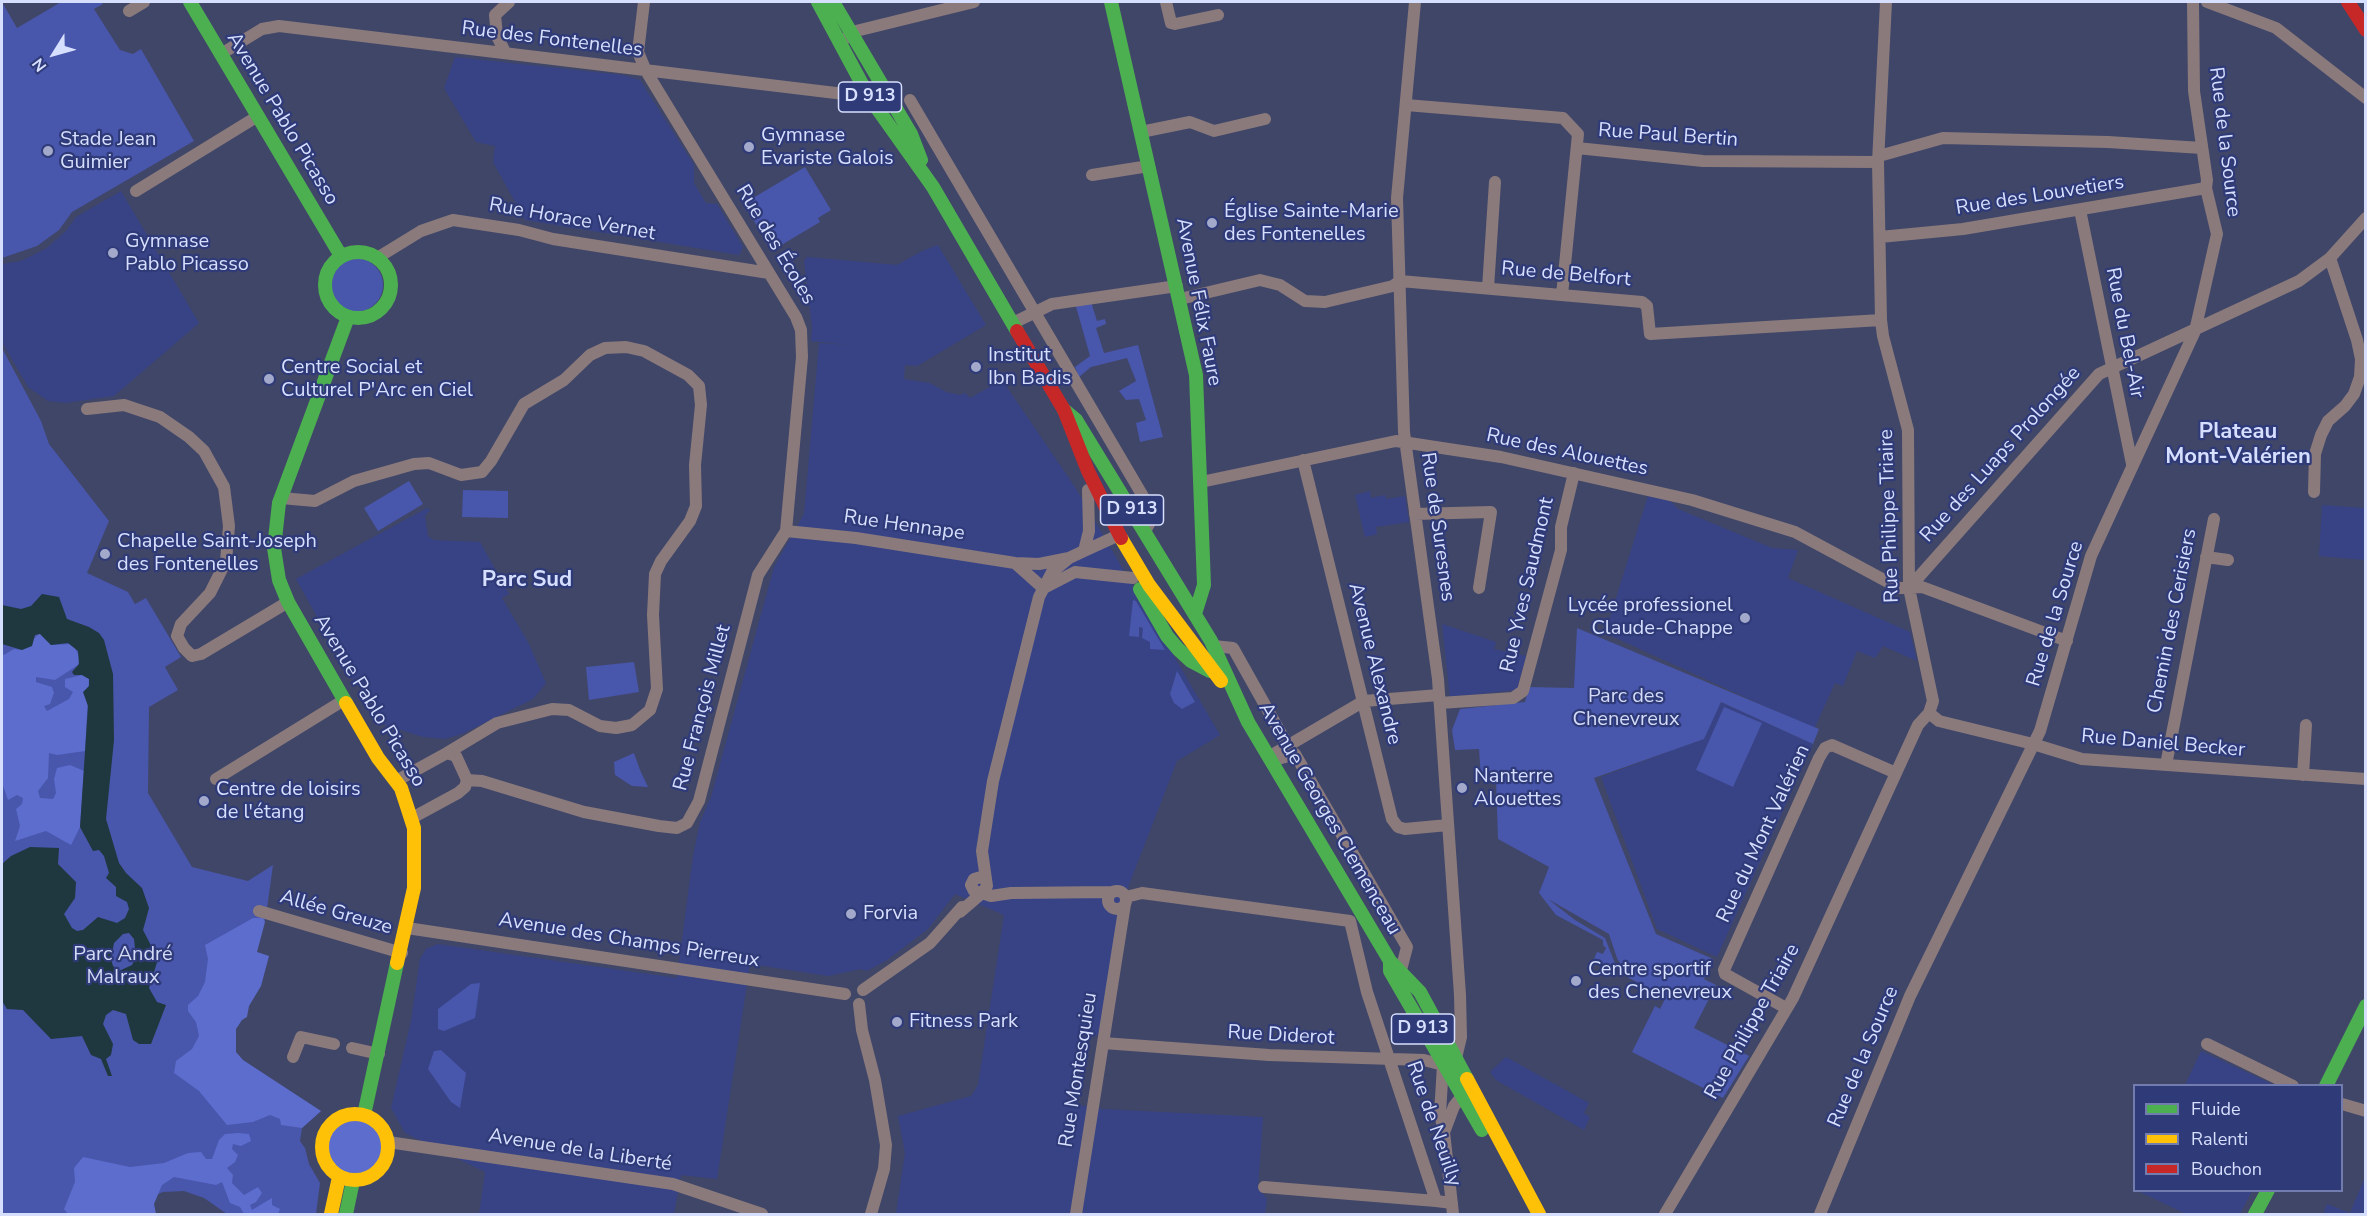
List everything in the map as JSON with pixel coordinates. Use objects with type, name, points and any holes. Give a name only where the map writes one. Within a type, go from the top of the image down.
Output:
[{"type":"main road","name":"Avenue Pablo Picasso","points":[[190,2],[341,256]]},
{"type":"main road","name":"Avenue Georges Clemenceau","points":[[818,2],[869,97],[933,187],[1064,410],[1133,578],[1167,636],[1184,655],[1214,673]]},
{"type":"main road","name":"Avenue Georges Clemenceau","points":[[833,2],[910,134],[933,187]]},
{"type":"main road","name":"Avenue Félix Faure","points":[[1111,2],[1196,375],[1204,585],[1195,614],[1184,630]]},
{"type":"main road","points":[[2348,2],[2366,30]]},
{"type":"main road","points":[[363,252],[377,258],[386,266],[390,277],[388,300],[371,316],[348,317],[330,304],[324,286],[328,269],[341,256],[363,252]]},
{"type":"main road","name":"Avenue Pablo Picasso","points":[[348,317],[281,498],[275,520],[274,548],[278,576],[288,602],[344,700],[384,766],[396,781],[407,801],[412,818],[416,863],[407,928],[364,1115]]},
{"type":"main road","name":"Avenue Georges Clemenceau","points":[[1064,410],[1076,420],[1214,646],[1234,697],[1339,875],[1355,918],[1390,961],[1420,992],[1537,1211]]},
{"type":"main road","name":"Avenue Georges Clemenceau","points":[[1088,471],[1088,490],[1115,537],[1234,697]]},
{"type":"main road","points":[[1115,537],[1133,538],[1171,595],[1184,608],[1195,614]]},
{"type":"main road","points":[[1167,636],[1178,635],[1184,630]]},
{"type":"main road","name":"Avenue Georges Clemenceau","points":[[1390,961],[1390,971],[1461,1096],[1528,1204],[1537,1211]]},
{"type":"main road","points":[[2327,1084],[2366,1006]]},
{"type":"main road","points":[[347,1115],[364,1115],[380,1125],[388,1142],[387,1155],[381,1167],[371,1176],[353,1181],[339,1177],[326,1165],[321,1148],[322,1139],[331,1123],[347,1115]]},
{"type":"main road","points":[[331,1215],[339,1177]]},
{"type":"main road","points":[[346,1215],[353,1181]]},
{"type":"main road","points":[[2255,1215],[2267,1192]]},
{"type":"main road","points":[[2267,1215],[2278,1192]]},
{"type":"street","points":[[129,11],[144,2]]},
{"type":"street","points":[[505,52],[497,36],[495,15],[509,2]]},
{"type":"street","name":"Rue des Écoles","points":[[644,2],[638,52],[646,71],[796,317],[803,343],[786,531]]},
{"type":"street","points":[[842,44],[852,32],[974,2]]},
{"type":"street","points":[[1166,2],[1171,23],[1218,15]]},
{"type":"street","name":"Rue de Suresnes","points":[[1415,2],[1397,198],[1404,441],[1439,699],[1460,995],[1461,1037],[1456,1058]]},
{"type":"street","name":"Rue Philippe Triaire","points":[[1665,1215],[1793,998],[1918,724],[1929,713],[1934,694],[1909,588],[1908,430],[1883,336],[1881,320],[1879,159],[1886,2]]},
{"type":"street","name":"Rue de la Source","points":[[1820,1215],[1910,996],[2033,744],[2048,707],[2091,556],[2195,331],[2217,234],[2206,188],[2194,91],[2193,2]]},
{"type":"street","points":[[2207,2],[2276,27],[2366,98]]},
{"type":"street","name":"Rue des Fontenelles","points":[[221,54],[262,29],[279,26],[869,97]]},
{"type":"street","points":[[869,97],[882,85]]},
{"type":"street","points":[[909,100],[1154,515],[1145,531]]},
{"type":"street","name":"Rue Paul Bertin","points":[[1406,105],[1563,118],[1578,134],[1577,148],[1703,161],[1879,159],[1943,138],[2108,142],[2202,148]]},
{"type":"street","points":[[136,191],[258,116]]},
{"type":"street","points":[[1141,132],[1190,122],[1214,131],[1265,119]]},
{"type":"street","points":[[1562,295],[1577,148]]},
{"type":"street","points":[[1092,175],[1149,166]]},
{"type":"street","points":[[1488,288],[1495,182]]},
{"type":"street","name":"Rue des Louvetiers","points":[[1880,237],[1963,229],[2206,188]]},
{"type":"street","name":"Rue du Bel-Air","points":[[2080,210],[2132,464]]},
{"type":"street","name":"Rue des Luaps Prolongée","points":[[1909,588],[2098,374],[2299,281],[2330,258],[2366,218]]},
{"type":"street","name":"Rue Horace Vernet","points":[[377,258],[421,231],[453,220],[769,273]]},
{"type":"street","points":[[2314,492],[2315,454],[2321,435],[2328,421],[2345,406],[2354,394],[2360,377],[2361,358],[2357,340],[2330,258]]},
{"type":"street","points":[[1013,323],[1033,311],[1052,304],[1178,293],[1260,280],[1280,285],[1305,301],[1325,302],[1393,286],[1400,281]]},
{"type":"street","name":"Rue de Belfort","points":[[1400,281],[1642,302],[1647,306],[1650,334],[1881,320]]},
{"type":"street","points":[[281,498],[315,501],[354,481],[414,464],[429,463],[460,475],[472,476],[482,472],[491,461],[524,404],[564,380],[590,355],[605,348],[626,347],[644,351],[688,375],[699,386],[701,405],[694,465],[696,506],[690,521],[661,561],[655,574],[653,615],[657,689],[650,710],[632,725],[616,728],[600,726],[569,710],[552,709],[497,723],[396,781]]},
{"type":"street","points":[[87,409],[124,405],[160,417],[189,437],[204,451],[224,488],[230,526],[226,561],[210,593],[181,624],[177,636],[192,656],[201,654],[288,602]]},
{"type":"street","name":"Rue des Alouettes","points":[[1201,482],[1303,459],[1404,441],[1574,473],[1692,500],[1795,532],[1899,588],[1922,587],[2067,641]]},
{"type":"street","name":"Avenue Alexandre","points":[[1303,459],[1392,819],[1398,827],[1405,829],[1448,825]]},
{"type":"street","name":"Rue Yves Saudmont","points":[[1364,701],[1513,698],[1523,691],[1561,550],[1561,527],[1574,473]]},
{"type":"street","points":[[1084,551],[1089,531],[1088,490]]},
{"type":"street","points":[[1415,514],[1491,512],[1479,588]]},
{"type":"street","name":"Chemin des Cerisiers","points":[[2166,765],[2214,519]]},
{"type":"street","name":"Rue Hennape","points":[[786,531],[856,538],[1015,563],[1039,564],[1069,558],[1115,537]]},
{"type":"street","name":"Rue François Millet","points":[[467,780],[482,781],[584,812],[666,828],[677,828],[687,823],[699,801],[758,575],[786,531]]},
{"type":"street","points":[[2206,557],[2228,560]]},
{"type":"street","points":[[863,990],[923,949],[978,892],[993,781],[1043,588],[1052,572],[1069,558]]},
{"type":"street","points":[[1015,563],[1043,588]]},
{"type":"street","points":[[1043,588],[1075,572],[1133,578]]},
{"type":"street","name":"Avenue Georges Clemenceau","points":[[1214,646],[1233,648],[1288,746]]},
{"type":"street","points":[[216,779],[344,700]]},
{"type":"street","points":[[1270,759],[1364,701]]},
{"type":"street","name":"Rue Daniel Becker","points":[[1929,713],[1939,721],[2033,744],[2082,759],[2366,779]]},
{"type":"street","points":[[2303,775],[2306,725]]},
{"type":"street","name":"Rue du Mont Valérien","points":[[1786,1008],[1725,974],[1727,959],[1822,750],[1828,746],[1837,746],[1896,773]]},
{"type":"street","points":[[412,818],[465,787],[467,780],[456,756],[447,753]]},
{"type":"street","name":"Avenue Georges Clemenceau","points":[[1270,759],[1294,754],[1356,856],[1407,947],[1401,970]]},
{"type":"street","points":[[1339,875],[1356,856]]},
{"type":"street","points":[[978,892],[1087,893],[1117,901],[1142,893],[1355,918]]},
{"type":"street","name":"Rue Montesquieu","points":[[1076,1215],[1120,932],[1117,901]]},
{"type":"street","name":"Allée Greuze","points":[[259,911],[402,953]]},
{"type":"street","name":"Rue de Neuilly","points":[[1355,918],[1367,992],[1436,1201],[1452,1209]]},
{"type":"street","name":"Avenue des Champs Pierreux","points":[[407,928],[845,994]]},
{"type":"street","points":[[859,1004],[849,1003],[845,994],[852,986],[863,990]]},
{"type":"street","points":[[863,990],[864,996],[859,1004],[864,1038],[875,1080],[886,1146],[884,1169],[871,1215]]},
{"type":"street","points":[[293,1057],[302,1036],[334,1044]]},
{"type":"street","name":"Rue Diderot","points":[[1103,1043],[1424,1060],[1443,1065]]},
{"type":"street","points":[[2207,1044],[2290,1084]]},
{"type":"street","points":[[352,1048],[379,1054]]},
{"type":"street","points":[[1452,1209],[1440,1098],[1443,1065],[1456,1058]]},
{"type":"street","points":[[1444,1132],[1454,1106],[1471,1085]]},
{"type":"street","points":[[2343,1104],[2366,1111]]},
{"type":"street","name":"Avenue de la Liberté","points":[[388,1142],[673,1184],[762,1215]]},
{"type":"street","points":[[1264,1187],[1436,1201]]},
{"type":"shaded area","points":[[455,57],[622,75],[640,80],[694,165],[694,183],[706,203],[717,204],[743,247],[739,255],[525,220],[493,162],[495,146],[476,142],[444,88]]},
{"type":"shaded area","points":[[121,191],[199,323],[114,396],[65,403],[48,401],[28,387],[2,342],[2,264],[21,261],[47,248],[66,231],[76,217]]},
{"type":"shaded area","points":[[938,245],[986,325],[917,366],[905,365],[904,379],[930,383],[946,392],[960,395],[965,393],[970,398],[1002,380],[1075,487],[1220,735],[1177,761],[1127,890],[1099,1036],[1079,1031],[1067,1103],[1102,1109],[1263,1117],[1258,1188],[1267,1199],[1265,1214],[896,1214],[905,1153],[898,1116],[971,1096],[978,1085],[1004,915],[955,894],[928,929],[887,960],[867,971],[861,969],[828,976],[750,964],[717,1179],[681,1175],[674,1214],[479,1214],[485,1172],[405,1133],[391,1108],[411,1021],[420,959],[426,949],[438,944],[677,978],[693,856],[700,822],[711,797],[774,567],[804,514],[819,343],[849,345],[811,341],[812,327],[804,261],[807,257],[897,265]]},
{"type":"shaded area","points":[[1370,491],[1371,498],[1385,495],[1386,499],[1405,496],[1409,522],[1376,527],[1377,534],[1365,537],[1355,495]]},
{"type":"shaded area","name":"Lycée professionel Claude-Chappe","points":[[1648,496],[1670,501],[1678,509],[1772,548],[1798,550],[1788,578],[1910,632],[1917,661],[1883,646],[1875,658],[1857,651],[1843,686],[1835,683],[1814,729],[1605,633]]},
{"type":"shaded area","points":[[2322,505],[2365,508],[2365,560],[2319,556]]},
{"type":"shaded area","points":[[427,508],[430,510],[425,516],[428,536],[433,540],[480,542],[509,594],[502,598],[528,642],[546,683],[533,699],[464,733],[445,739],[423,737],[385,725],[368,710],[376,704],[360,676],[352,680],[296,579]]},
{"type":"shaded area","points":[[42,594],[59,597],[67,619],[89,627],[99,633],[104,640],[113,674],[114,740],[106,819],[119,863],[142,888],[149,908],[143,930],[158,959],[149,988],[157,1002],[166,1005],[151,1044],[139,1044],[133,1040],[126,1014],[113,1010],[106,1015],[103,1024],[113,1044],[111,1055],[106,1059],[112,1076],[108,1076],[101,1059],[91,1055],[82,1036],[51,1039],[23,1010],[7,1009],[2,1001],[2,864],[11,856],[30,847],[59,848],[58,864],[76,882],[75,898],[64,914],[72,928],[77,931],[83,930],[98,917],[117,923],[125,918],[129,909],[127,902],[116,896],[116,887],[106,878],[109,873],[104,856],[99,850],[93,851],[80,827],[88,706],[83,692],[89,686],[89,679],[82,675],[74,675],[72,672],[79,664],[78,651],[68,643],[51,645],[40,634],[35,635],[32,646],[22,650],[2,644],[2,605],[21,609],[31,606]],"holes":[[[129,933],[134,939],[136,957],[132,965],[119,971],[113,966],[111,959],[114,943],[123,934]]]},
{"type":"shaded area","points":[[1442,624],[1496,642],[1494,649],[1526,656],[1517,690],[1450,697]]},
{"type":"shaded area","points":[[40,633],[51,645],[73,644],[80,658],[78,665],[55,680],[36,677],[36,682],[52,687],[54,693],[50,704],[44,706],[47,711],[69,699],[73,692],[65,687],[65,679],[82,675],[89,679],[85,751],[57,755],[49,753],[48,778],[38,791],[40,798],[53,799],[56,793],[54,779],[57,768],[70,765],[84,771],[80,827],[71,845],[46,831],[15,841],[20,826],[16,809],[22,804],[23,798],[17,795],[8,800],[2,783],[2,653],[4,655],[14,649],[22,650]]},
{"type":"shaded area","points":[[1721,702],[1813,744],[1717,957],[1657,929],[1601,777],[1665,753]]},
{"type":"shaded area","points":[[253,918],[263,918],[265,922],[257,952],[269,956],[261,986],[249,1006],[247,1017],[236,1029],[236,1052],[243,1060],[321,1111],[302,1128],[281,1125],[280,1119],[270,1115],[253,1122],[227,1125],[199,1091],[174,1073],[176,1061],[192,1049],[199,1036],[196,1022],[188,1011],[188,1005],[198,996],[205,982],[208,959],[205,945]]},
{"type":"shaded area","points":[[2201,1051],[2272,1084],[2185,1084]]},
{"type":"shaded area","points":[[1506,1057],[1589,1103],[1584,1113],[1590,1117],[1584,1130],[1496,1080],[1490,1072]]},
{"type":"shaded area","points":[[349,1119],[361,1119],[371,1123],[379,1131],[383,1147],[379,1163],[371,1171],[361,1175],[349,1175],[339,1171],[331,1163],[327,1153],[327,1141],[331,1131],[339,1123]]},
{"type":"shaded area","points":[[225,1134],[249,1134],[251,1141],[241,1146],[233,1144],[232,1149],[238,1155],[235,1162],[227,1168],[233,1175],[232,1183],[244,1195],[258,1187],[262,1193],[256,1202],[250,1205],[252,1210],[272,1198],[272,1205],[280,1209],[278,1214],[244,1214],[240,1207],[230,1203],[222,1182],[216,1185],[174,1177],[162,1185],[154,1204],[156,1214],[68,1214],[64,1209],[75,1182],[74,1168],[83,1157],[130,1167],[164,1163],[188,1153],[201,1152],[206,1159],[212,1159],[219,1140]]},
{"type":"shaded area","points":[[2365,1177],[2365,1214],[2323,1214],[2327,1204],[2350,1213]]},
{"type":"shaded area","points":[[2140,1192],[2251,1192],[2240,1214],[2186,1214]]},
{"type":"green space","points":[[2,2],[17,28],[61,2],[101,2],[103,4],[94,9],[120,50],[133,54],[141,49],[194,141],[72,212],[59,230],[37,246],[2,258]]},
{"type":"green space","points":[[805,167],[831,210],[818,218],[820,222],[773,250],[743,204]]},
{"type":"green space","points":[[351,258],[361,258],[371,262],[379,270],[383,285],[379,300],[371,308],[361,312],[351,312],[341,308],[333,300],[329,290],[329,280],[333,270],[341,262]]},
{"type":"green space","points":[[1091,302],[1097,321],[1105,319],[1106,324],[1096,328],[1104,353],[1138,345],[1163,437],[1140,442],[1136,423],[1146,420],[1139,399],[1126,400],[1119,391],[1136,381],[1127,358],[1091,367],[1079,377],[1075,367],[1090,356],[1075,303]]},
{"type":"green space","name":"Parc André Malraux","points":[[2,348],[41,421],[49,444],[109,521],[87,573],[128,592],[135,604],[146,598],[181,657],[165,667],[178,690],[149,707],[148,793],[192,867],[248,881],[273,865],[266,916],[216,1079],[321,1111],[302,1128],[300,1141],[320,1183],[316,1214],[227,1214],[204,1198],[184,1191],[163,1192],[149,1198],[130,1214],[2,1214]]},
{"type":"green space","points":[[409,481],[423,504],[378,531],[364,508]]},
{"type":"green space","points":[[463,490],[508,491],[508,518],[462,517]]},
{"type":"green space","points":[[1133,600],[1136,601],[1165,650],[1150,649],[1150,642],[1142,638],[1143,628],[1139,627],[1139,637],[1129,636]]},
{"type":"green space","name":"Parc des Chenevreux","points":[[1577,628],[1819,729],[1813,744],[1721,702],[1704,739],[1594,778],[1656,934],[1713,959],[1704,979],[1716,985],[1694,1028],[1749,1056],[1723,1098],[1632,1052],[1655,1006],[1660,1009],[1666,997],[1629,978],[1617,958],[1609,934],[1548,899],[1575,920],[1605,938],[1616,966],[1614,970],[1594,959],[1597,952],[1603,954],[1606,948],[1603,940],[1556,915],[1539,893],[1549,867],[1498,839],[1496,779],[1481,779],[1479,749],[1455,750],[1452,730],[1460,709],[1525,702],[1529,687],[1574,688]]},
{"type":"green space","points":[[634,662],[639,692],[589,700],[586,667]]},
{"type":"green space","points":[[1177,671],[1195,702],[1182,709],[1174,703],[1170,694]]},
{"type":"green space","points":[[1724,707],[1762,723],[1733,787],[1696,770]]},
{"type":"green space","points":[[634,753],[648,787],[632,786],[615,775],[614,762]]},
{"type":"green space","points":[[480,983],[475,1018],[444,1031],[438,1029],[438,1009],[471,984]]},
{"type":"green space","points":[[441,1050],[466,1073],[460,1108],[451,1102],[428,1069],[434,1051]]},
{"type":"traffic: fast","points":[[190,2],[341,256]]},
{"type":"traffic: fast","points":[[818,2],[869,97],[933,187],[1017,331]]},
{"type":"traffic: fast","points":[[833,2],[911,134],[921,160]]},
{"type":"traffic: fast","points":[[1111,2],[1196,375],[1204,585],[1195,614]]},
{"type":"traffic: fast","points":[[352,252],[364,252],[376,257],[386,267],[391,285],[389,298],[376,313],[364,318],[352,318],[340,313],[330,303],[325,291],[325,279],[330,267],[340,257],[352,252]]},
{"type":"traffic: fast","points":[[346,703],[288,602],[279,580],[274,548],[279,503],[348,317]]},
{"type":"traffic: fast","points":[[1064,410],[1076,420],[1211,641],[1248,722],[1390,961],[1420,992],[1467,1079]]},
{"type":"traffic: fast","points":[[1140,589],[1167,636],[1178,649],[1191,661],[1210,671]]},
{"type":"traffic: fast","points":[[364,1115],[397,963]]},
{"type":"traffic: fast","points":[[1390,963],[1390,971],[1482,1130]]},
{"type":"traffic: fast","points":[[2327,1084],[2366,1006]]},
{"type":"traffic: fast","points":[[346,1214],[353,1181]]},
{"type":"traffic: fast","points":[[2255,1214],[2267,1192]]},
{"type":"traffic: slow","points":[[1121,538],[1149,585],[1221,681]]},
{"type":"traffic: slow","points":[[346,703],[378,758],[401,788],[414,828],[414,888],[397,963]]},
{"type":"traffic: slow","points":[[1467,1079],[1539,1214]]},
{"type":"traffic: slow","points":[[361,1114],[379,1123],[386,1134],[388,1147],[386,1160],[379,1171],[368,1178],[349,1180],[331,1171],[324,1160],[322,1141],[331,1123],[342,1116],[361,1114]]},
{"type":"traffic: slow","points":[[331,1214],[339,1177]]},
{"type":"traffic: jam","points":[[2348,2],[2366,30]]},
{"type":"traffic: jam","points":[[1017,331],[1064,410],[1088,471],[1121,538]]},
{"type":"place","name":"Gymnase Evariste Galois","points":[[749,147]]},
{"type":"place","name":"Stade Jean Guimier","points":[[48,151]]},
{"type":"place","name":"Église Sainte-Marie des Fontenelles","points":[[1212,223]]},
{"type":"place","name":"Gymnase Pablo Picasso","points":[[113,253]]},
{"type":"place","name":"Institut Ibn Badis","points":[[976,367]]},
{"type":"place","name":"Centre Social et Culturel P'Arc en Ciel","points":[[269,379]]},
{"type":"place","name":"Chapelle Saint-Joseph des Fontenelles","points":[[105,554]]},
{"type":"place","name":"Lycée professionel Claude-Chappe","points":[[1745,618]]},
{"type":"place","name":"Nanterre Alouettes","points":[[1462,788]]},
{"type":"place","name":"Centre de loisirs de l'étang","points":[[204,801]]},
{"type":"place","name":"Forvia","points":[[851,914]]},
{"type":"place","name":"Centre sportif des Chenevreux","points":[[1576,981]]},
{"type":"place","name":"Fitness Park","points":[[897,1022]]},
{"type":"district","name":"Plateau Mont-Valérien","points":[[2238,446]]},
{"type":"district","name":"Parc Sud","points":[[527,581]]}]
